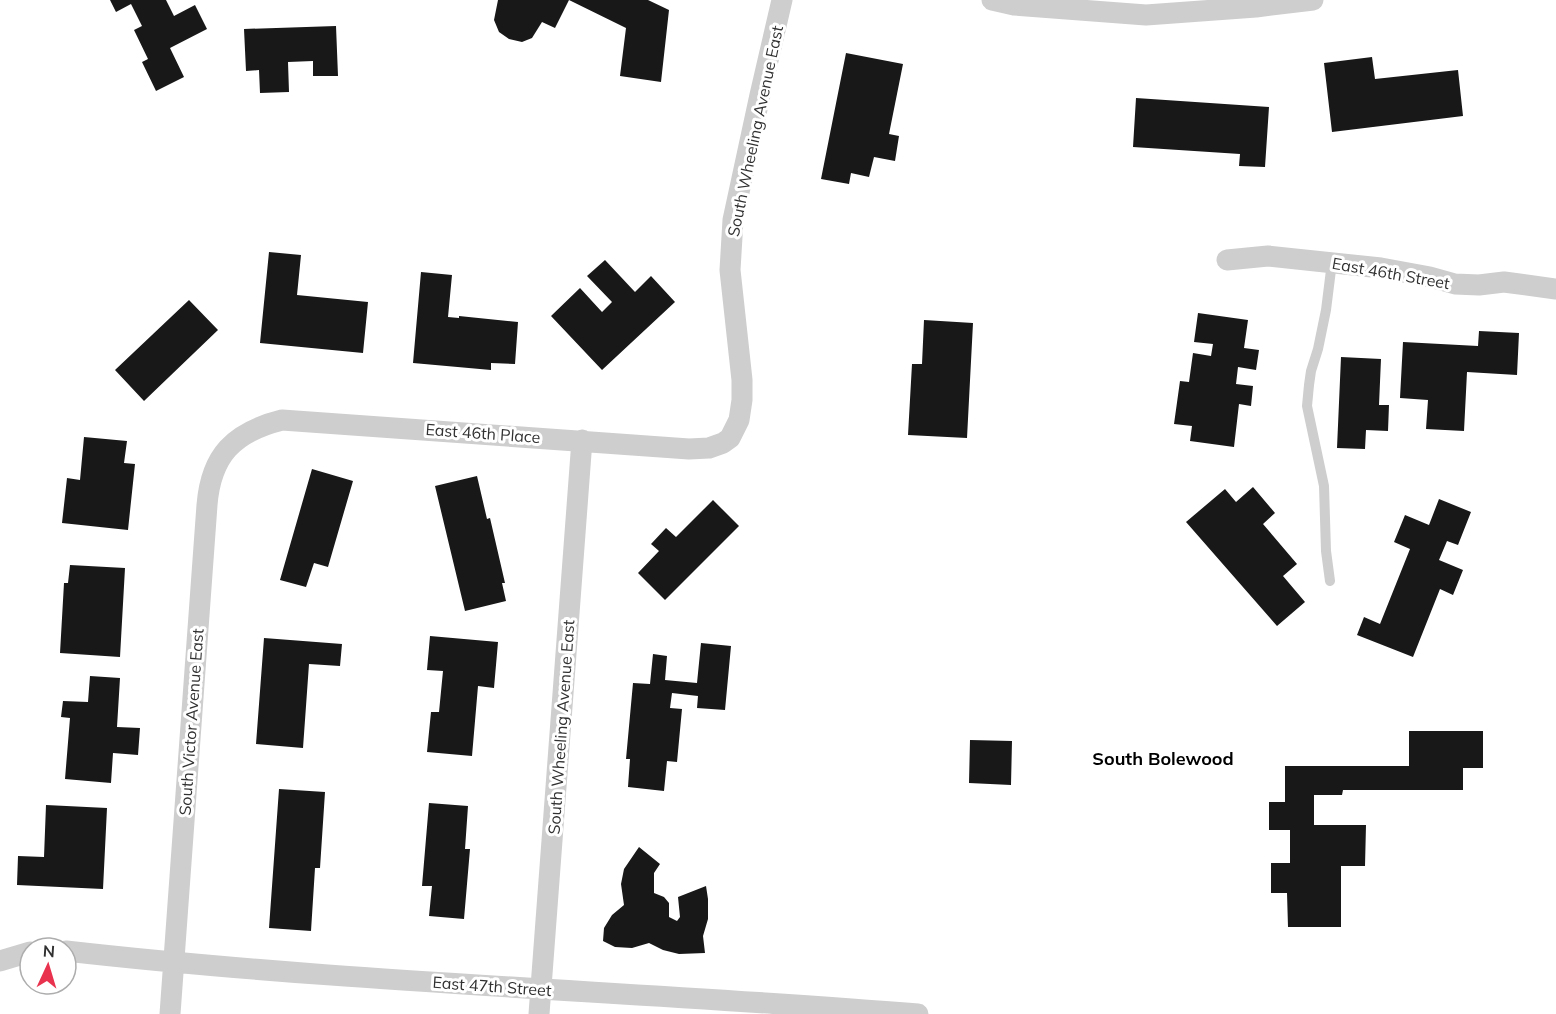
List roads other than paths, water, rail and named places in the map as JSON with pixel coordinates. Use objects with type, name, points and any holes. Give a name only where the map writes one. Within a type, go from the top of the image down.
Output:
[{"type":"street","name":"South Wheeling Avenue East","points":[[730,438],[739,420],[742,400],[742,380],[730,270],[733,220],[783,0]]},
{"type":"street","points":[[992,0],[1014,5],[1146,15],[1256,7],[1313,0]]},
{"type":"street","name":"East 46th Street","points":[[1227,260],[1268,256],[1410,273],[1455,284],[1479,285],[1504,282],[1556,289]]},
{"type":"street","name":"East 46th Place","points":[[237,439],[263,424],[282,420],[689,449],[709,448],[730,438]]},
{"type":"street","name":"South Victor Avenue East","points":[[170,1014],[208,488],[218,462],[237,439]]},
{"type":"street","name":"South Wheeling Avenue East","points":[[539,1014],[582,440]]},
{"type":"street","name":"East 47th Street","points":[[78,952],[174,963],[541,990],[807,1005],[918,1014]]},
{"type":"street","points":[[0,962],[18,955]]},
{"type":"lane","points":[[1330,581],[1326,551],[1324,486],[1307,406],[1311,370],[1318,350],[1326,310],[1332,262]]},
{"type":"district","name":"South Bolewood","points":[[1163,758]]}]
